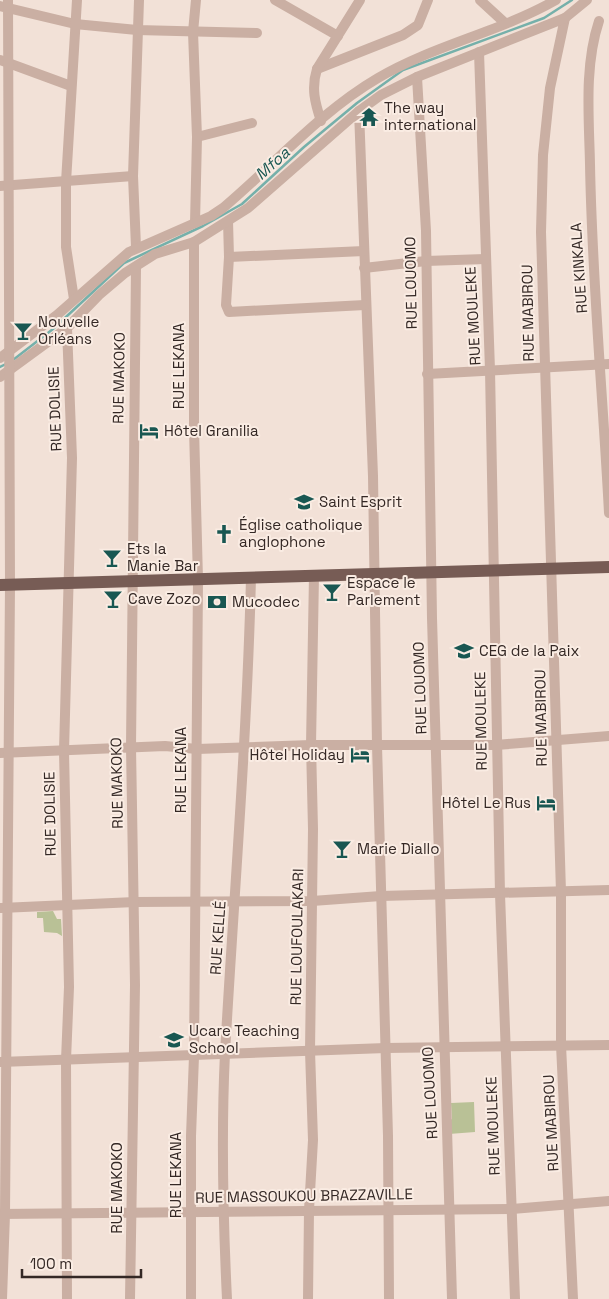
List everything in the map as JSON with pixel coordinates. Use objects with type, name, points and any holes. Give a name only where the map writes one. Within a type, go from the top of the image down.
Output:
[{"type":"main road","points":[[5,585],[314,575],[376,576],[433,572],[495,572],[609,567]]},
{"type":"street","points":[[74,299],[66,247],[66,182],[77,0]]},
{"type":"street","points":[[136,247],[133,176],[139,0]]},
{"type":"street","points":[[195,223],[196,137],[193,32],[196,0]]},
{"type":"street","points":[[275,0],[338,36]]},
{"type":"street","points":[[321,121],[313,92],[317,69],[360,0]]},
{"type":"street","points":[[317,69],[403,35],[418,25],[428,0]]},
{"type":"street","points":[[480,0],[505,23]]},
{"type":"street","points":[[491,10],[496,0]]},
{"type":"street","points":[[4,355],[74,299],[116,261],[136,247],[195,223],[223,208],[321,121],[378,78],[409,62],[532,13],[556,0]]},
{"type":"street","points":[[0,377],[67,328],[99,294],[125,273],[155,254],[194,242],[255,202],[359,111],[392,89],[416,77],[564,18],[587,0]]},
{"type":"street","points":[[2,1299],[5,585],[9,370],[4,355],[4,62],[6,4],[75,24],[137,30],[257,33]]},
{"type":"street","name":"RUE MABIROU","points":[[564,18],[550,88],[543,155],[542,232],[544,368],[561,892],[561,1045],[570,1203],[573,1299]]},
{"type":"street","name":"RUE KINKALA","points":[[600,21],[594,42],[590,80],[589,132],[591,230],[604,364],[609,513]]},
{"type":"street","name":"RUE MOULEKE","points":[[479,52],[490,370],[500,894],[515,1299]]},
{"type":"street","points":[[4,62],[71,86]]},
{"type":"street","name":"RUE LOUOMO","points":[[416,77],[423,166],[426,262],[433,572],[432,627],[437,745],[443,1048],[451,1209],[452,1299]]},
{"type":"street","points":[[359,111],[376,576],[376,745],[386,1048],[389,1299]]},
{"type":"street","points":[[196,137],[252,123]]},
{"type":"street","points":[[5,186],[133,176]]},
{"type":"street","points":[[228,221],[230,257],[226,305],[229,312],[365,305]]},
{"type":"street","name":"RUE LEKANA","points":[[191,1299],[198,580],[194,428],[194,242]]},
{"type":"street","points":[[230,257],[364,251]]},
{"type":"street","points":[[364,268],[485,259]]},
{"type":"street","name":"RUE MAKOKO","points":[[130,1299],[135,902],[131,747],[132,476],[136,267]]},
{"type":"street","name":"RUE DOLISIE","points":[[67,328],[72,458],[64,751],[69,988],[66,1060],[67,1299]]},
{"type":"street","points":[[428,374],[604,364]]},
{"type":"street","name":"RUE LOUFOULAKARI","points":[[308,1299],[309,1210],[313,1140],[310,1051],[313,830],[311,745],[314,575]]},
{"type":"street","name":"RUE KELLÉ","points":[[227,1299],[223,1212],[225,1055],[244,748],[251,578]]},
{"type":"street","points":[[4,753],[165,746],[196,749],[311,745],[496,745],[609,736]]},
{"type":"street","points":[[3,908],[135,902],[235,903],[312,901],[381,896],[440,896],[609,890]]},
{"type":"street","points":[[3,1062],[386,1048],[609,1045]]},
{"type":"street","name":"RUE MASSOUKOU BRAZZAVILLE","points":[[3,1214],[67,1212],[191,1214],[309,1210],[512,1209],[609,1201]]},
{"type":"green space","points":[[53,911],[57,919],[61,919],[62,936],[57,933],[44,932],[43,918],[37,918],[37,912]]},
{"type":"green space","points":[[474,1102],[475,1132],[449,1134],[448,1121],[452,1119],[451,1103]]},
{"type":"waterway","name":"Mfoa","points":[[13,360],[53,329],[124,263],[203,226],[242,204],[304,147],[357,103],[403,70],[544,18],[572,0]]},
{"type":"waterway","name":"Mfoa","points":[[0,367],[6,364]]},
{"type":"place","name":"The way international","points":[[369,117]]},
{"type":"place","name":"Nouvelle Orléans","points":[[23,331]]},
{"type":"place","name":"Hôtel Granilia","points":[[149,431]]},
{"type":"place","name":"Saint Esprit","points":[[304,502]]},
{"type":"place","name":"Église catholique anglophone","points":[[224,534]]},
{"type":"place","name":"Ets la Manie Bar","points":[[112,558]]},
{"type":"place","name":"Espace le Parlement","points":[[332,592]]},
{"type":"place","name":"Cave Zozo","points":[[113,599]]},
{"type":"place","name":"Mucodec","points":[[217,602]]},
{"type":"place","name":"CEG de la Paix","points":[[464,651]]},
{"type":"place","name":"Hôtel Holiday","points":[[360,755]]},
{"type":"place","name":"Hôtel Le Rus","points":[[546,803]]},
{"type":"place","name":"Marie Diallo","points":[[342,849]]},
{"type":"place","name":"Ucare Teaching School","points":[[174,1040]]}]
